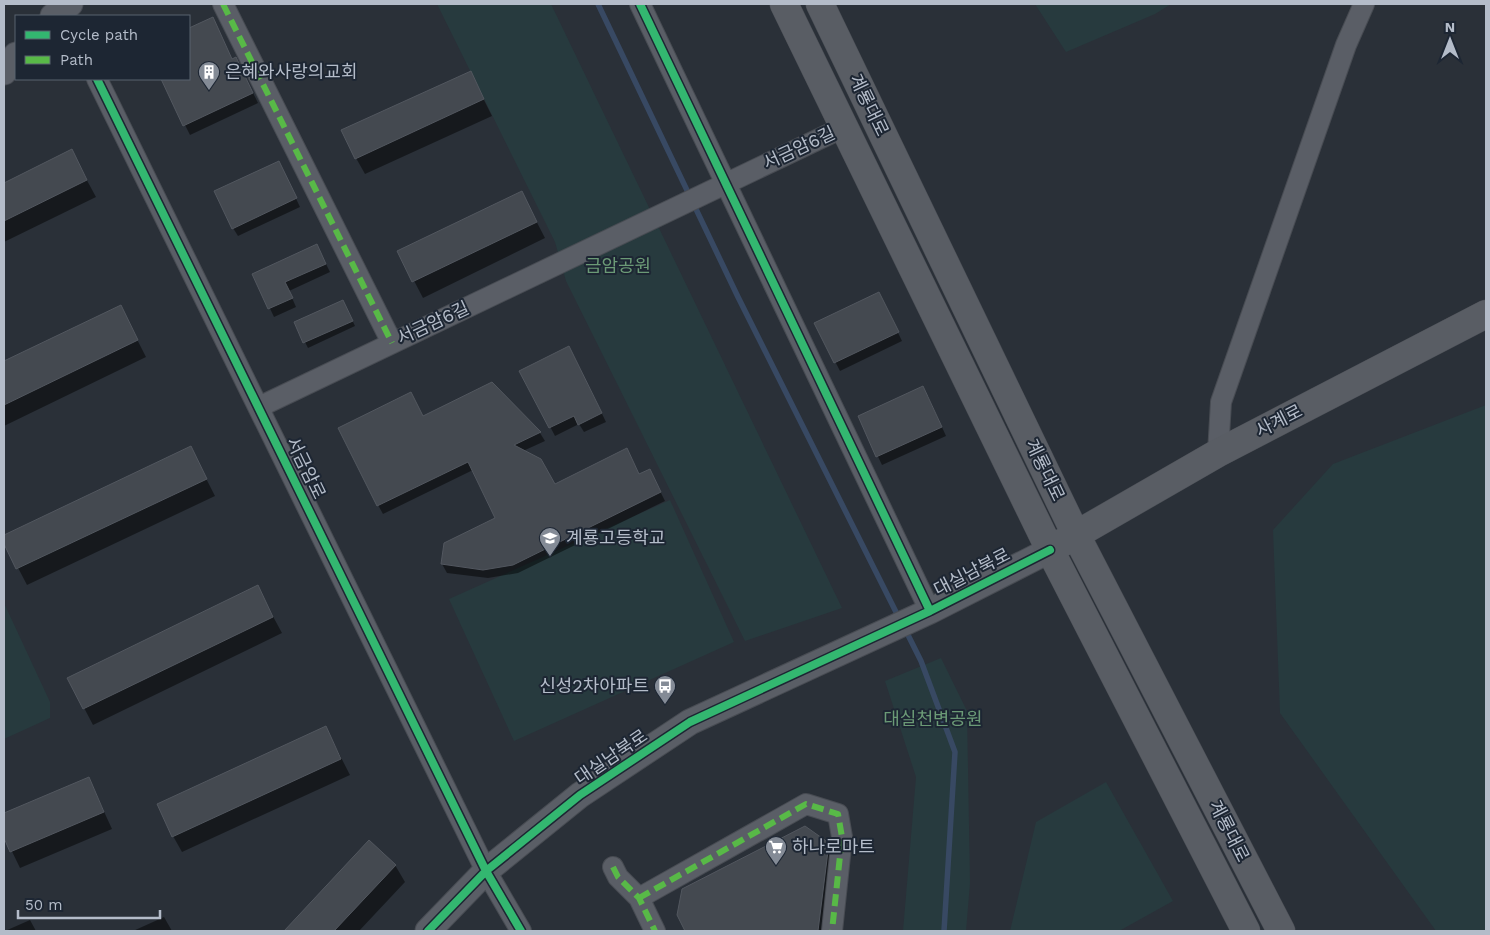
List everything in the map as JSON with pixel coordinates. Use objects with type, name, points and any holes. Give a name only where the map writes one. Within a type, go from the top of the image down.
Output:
[{"type":"main road","name":"계룡대로","points":[[784,4],[842,128],[1050,550],[1245,931]]},
{"type":"main road","name":"계룡대로","points":[[820,4],[1076,535],[1281,931]]},
{"type":"main road","name":"사계로","points":[[1076,535],[1218,453],[1486,314]]},
{"type":"main road","name":"대실남북로","points":[[1050,550],[1076,535]]},
{"type":"street","points":[[223,4],[392,343]]},
{"type":"street","points":[[640,4],[725,184],[919,616]]},
{"type":"street","points":[[1218,453],[1221,402],[1343,54],[1364,4]]},
{"type":"street","points":[[4,72],[15,56]]},
{"type":"street","name":"서금암로","points":[[97,80],[486,871],[520,931]]},
{"type":"street","name":"서금암6길","points":[[259,407],[842,128]]},
{"type":"street","name":"대실남북로","points":[[428,931],[486,871],[580,795],[690,722],[919,616],[1050,550]]},
{"type":"street","points":[[639,898],[806,804],[838,814],[842,837],[832,931]]},
{"type":"street","points":[[613,867],[618,877],[639,898],[655,931]]},
{"type":"green space","name":"금암공원","points":[[437,4],[551,4],[842,608],[745,641],[566,281],[555,242]]},
{"type":"green space","points":[[1035,4],[1171,4],[1155,14],[1066,52]]},
{"type":"green space","points":[[1486,405],[1486,931],[1436,931],[1280,713],[1273,530],[1333,464]]},
{"type":"green space","points":[[670,500],[734,642],[514,741],[449,599]]},
{"type":"green space","points":[[4,603],[50,702],[50,718],[4,739]]},
{"type":"green space","name":"대실천변공원","points":[[941,658],[967,711],[970,883],[966,931],[903,931],[916,777],[885,681]]},
{"type":"green space","points":[[1106,782],[1173,901],[1119,931],[1010,931],[1036,822]]},
{"type":"building","name":"은혜와사랑의교회","points":[[213,17],[232,59],[236,57],[253,93],[183,126],[161,80],[190,80],[190,28]]},
{"type":"building","points":[[471,71],[484,99],[355,159],[341,130]]},
{"type":"building","points":[[72,149],[87,180],[4,221],[4,183]]},
{"type":"building","points":[[279,161],[297,198],[232,229],[214,191]]},
{"type":"building","points":[[522,191],[537,222],[412,282],[397,251]]},
{"type":"building","points":[[317,244],[326,264],[285,282],[293,298],[268,309],[252,274]]},
{"type":"building","points":[[879,292],[899,332],[834,363],[814,323]]},
{"type":"building","points":[[343,300],[353,321],[303,343],[294,322]]},
{"type":"building","points":[[121,305],[138,340],[4,405],[4,361]]},
{"type":"building","points":[[569,346],[602,413],[578,425],[574,416],[549,428],[519,371]]},
{"type":"building","points":[[492,382],[541,432],[514,445],[541,459],[555,484],[627,448],[639,474],[650,469],[661,492],[513,565],[483,570],[441,564],[444,543],[495,518],[468,462],[377,506],[338,428],[411,392],[423,416]]},
{"type":"building","points":[[923,386],[942,427],[876,457],[858,416]]},
{"type":"building","points":[[191,446],[207,479],[16,569],[4,544],[4,535]]},
{"type":"building","points":[[258,585],[273,617],[83,709],[67,678]]},
{"type":"building","points":[[326,726],[341,759],[172,837],[157,804]]},
{"type":"building","points":[[89,777],[104,812],[10,852],[4,838],[4,813]]},
{"type":"building","name":"하나로마트","points":[[805,826],[829,843],[818,931],[685,931],[677,915],[682,889]]},
{"type":"building","points":[[369,840],[396,865],[334,931],[284,931]]},
{"type":"waterway","points":[[598,4],[738,297],[899,618]]},
{"type":"waterway","points":[[905,629],[921,661],[955,752],[944,931]]},
{"type":"marked path","points":[[223,4],[392,343]]},
{"type":"marked path","points":[[639,898],[806,804],[838,814],[842,837],[832,931]]},
{"type":"marked path","points":[[613,867],[618,877],[639,898],[655,931]]},
{"type":"cycle path","points":[[640,4],[930,611]]},
{"type":"cycle path","points":[[97,80],[486,871],[521,931]]},
{"type":"cycle path","points":[[428,931],[486,871],[580,795],[690,722],[930,611],[1050,550]]},
{"type":"place","name":"은혜와사랑의교회","points":[[209,91]]},
{"type":"place","name":"계룡고등학교","points":[[550,557]]},
{"type":"place","name":"신성2차아파트","points":[[665,705]]},
{"type":"place","name":"하나로마트","points":[[776,866]]}]
